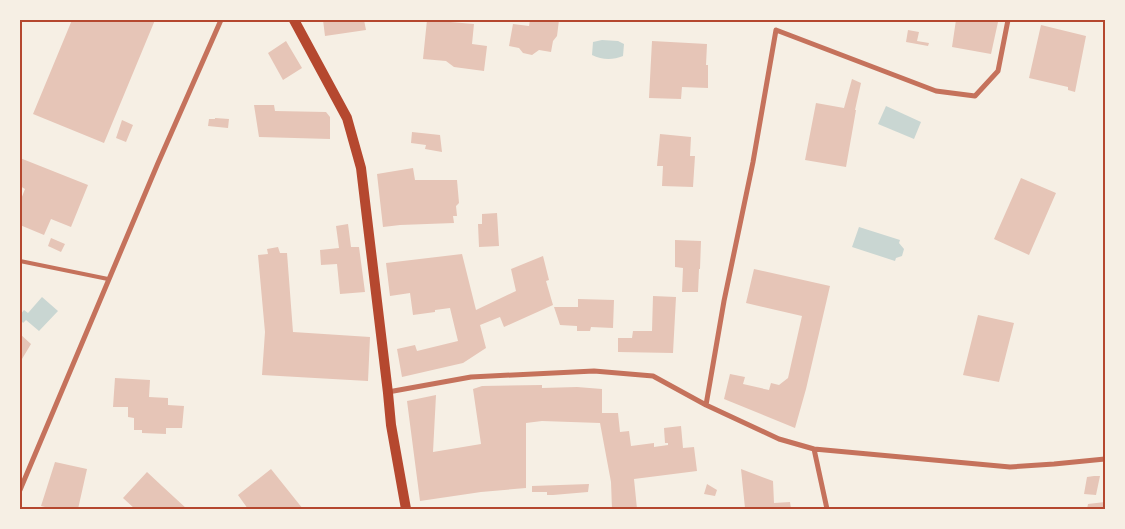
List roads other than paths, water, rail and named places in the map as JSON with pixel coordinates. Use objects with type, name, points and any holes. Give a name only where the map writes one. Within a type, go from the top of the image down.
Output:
[{"type":"main road","points":[[294,20],[347,118],[361,168],[391,425],[406,509]]},
{"type":"street","points":[[20,490],[108,279],[222,20]]},
{"type":"street","points":[[706,405],[724,301],[753,162],[776,30],[936,91],[975,96],[998,71],[1008,20]]},
{"type":"street","points":[[388,392],[471,377],[594,371],[653,376],[706,405],[779,439],[814,449],[1010,467],[1105,459]]},
{"type":"street","points":[[814,449],[828,509]]},
{"type":"lane","points":[[20,261],[108,279]]}]
